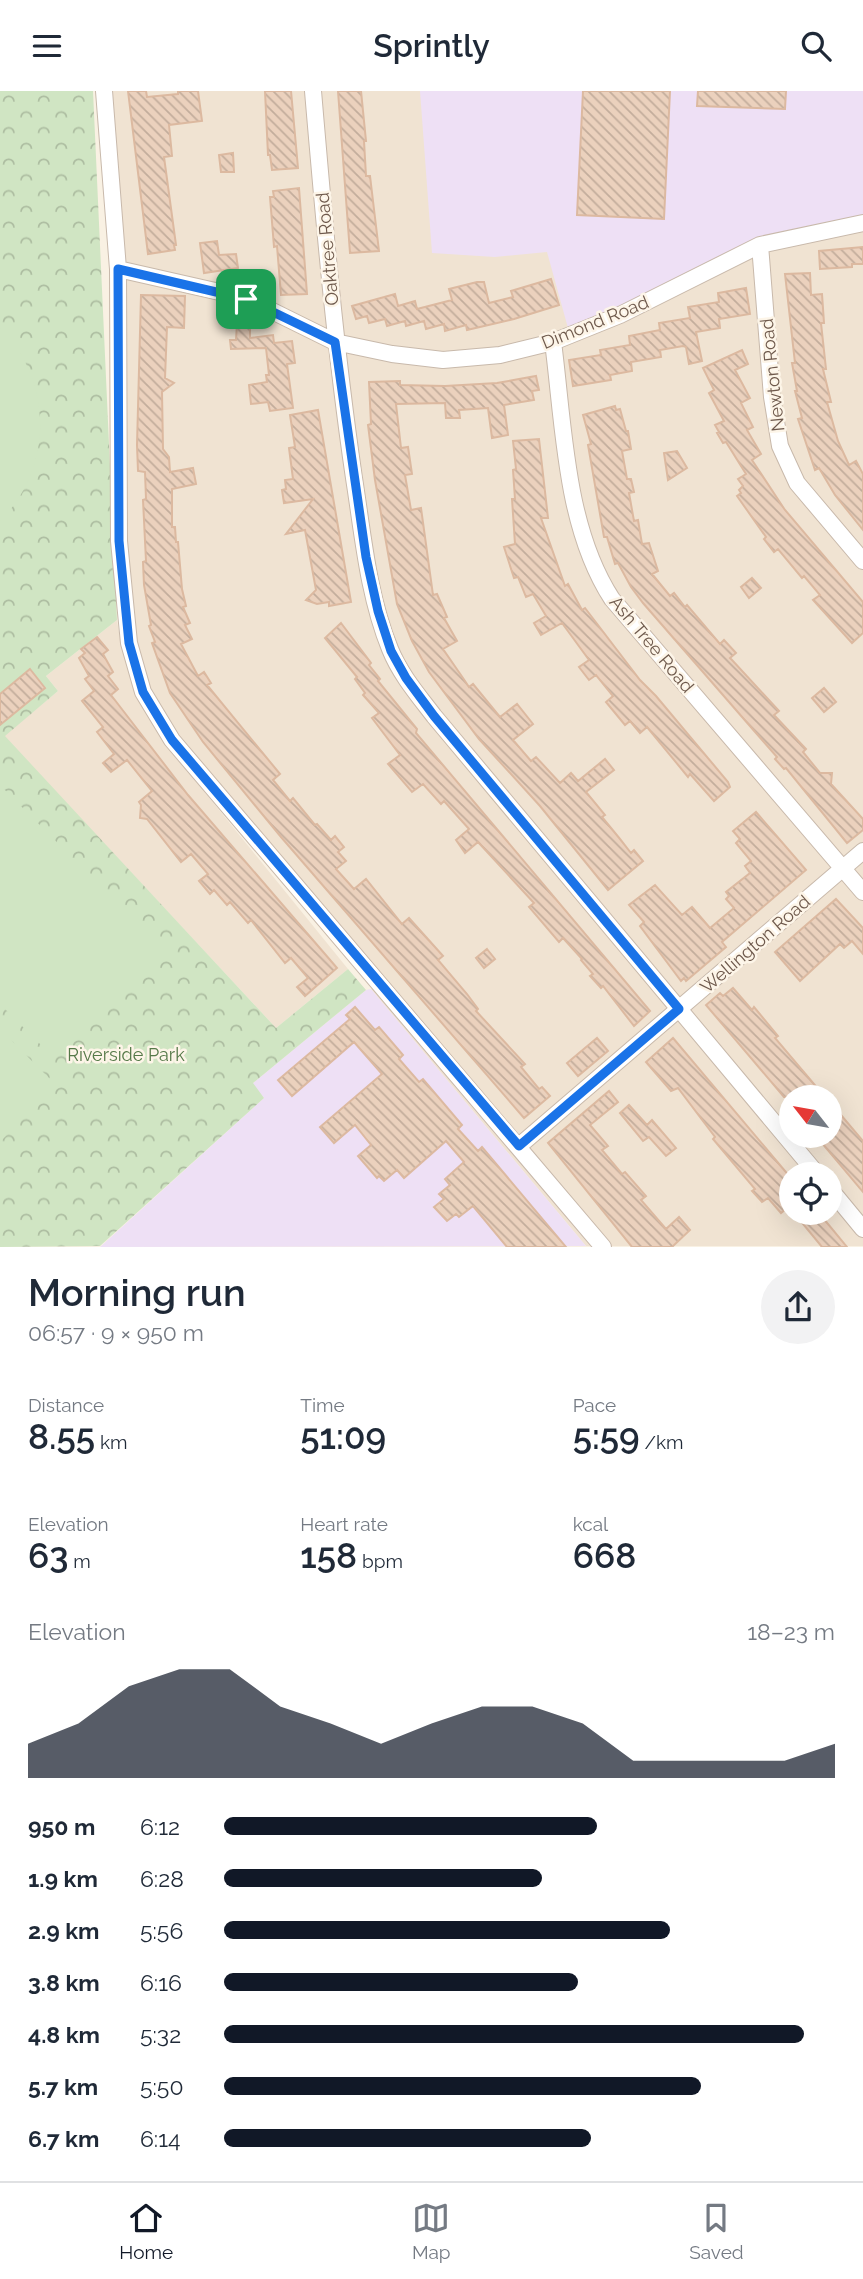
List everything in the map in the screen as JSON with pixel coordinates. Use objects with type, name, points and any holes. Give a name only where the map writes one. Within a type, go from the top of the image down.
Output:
[{"type":"street","points":[[104,91],[118,269],[119,541],[129,643],[143,692],[172,740],[603,1247]]},
{"type":"street","name":"Oaktree Road","points":[[313,91],[335,342],[366,557],[378,611],[391,651],[406,678],[434,716],[807,1162]]},
{"type":"street","name":"Dimond Road","points":[[118,269],[246,299],[335,342],[392,354],[443,360],[500,355],[553,342],[620,315],[760,244],[863,223]]},
{"type":"street","name":"Newton Road","points":[[760,244],[772,397],[780,446],[797,483],[863,561]]},
{"type":"street","name":"Ash Tree Road","points":[[553,342],[576,512],[595,570],[612,599],[863,892]]},
{"type":"street","name":"Wellington Road","points":[[519,1146],[863,851]]},
{"type":"street","points":[[842,1204],[863,1229]]},
{"type":"shaded area","points":[[98,91],[863,91],[863,1246],[586,1246],[371,989],[383,979],[178,736],[149,689],[135,642],[125,541],[125,277]]},
{"type":"shaded area","points":[[420,91],[863,91],[863,215],[769,241],[568,328],[547,252],[495,257],[432,253]]},
{"type":"shaded area","points":[[117,620],[135,694],[164,742],[348,969],[276,1028],[4,736],[58,691],[46,676]]},
{"type":"shaded area","points":[[371,989],[586,1246],[100,1247],[264,1098],[252,1084],[366,990]]},
{"type":"green space","name":"Riverside Park","points":[[0,91],[93,91],[117,620],[46,676],[58,691],[5,736],[276,1028],[348,969],[366,990],[253,1083],[264,1098],[100,1246],[0,1247]]},
{"type":"green space","points":[[0,328],[17,349],[30,372],[38,398],[40,424],[38,451],[30,476],[18,500],[0,521]]},
{"type":"green space","points":[[0,785],[163,949],[53,1057],[0,1004]]},
{"type":"green space","points":[[0,1029],[56,1085],[0,1142]]},
{"type":"building","points":[[128,91],[146,91],[147,97],[178,94],[178,91],[198,91],[202,121],[169,125],[172,156],[164,157],[175,250],[148,254]]},
{"type":"building","points":[[265,91],[291,91],[298,168],[272,170],[268,155]]},
{"type":"building","points":[[338,91],[361,91],[366,176],[370,176],[379,251],[350,253]]},
{"type":"building","points":[[583,91],[670,91],[664,219],[577,215]]},
{"type":"building","points":[[698,91],[786,91],[785,109],[697,106]]},
{"type":"building","points":[[233,153],[234,172],[221,172],[219,155]]},
{"type":"building","points":[[299,188],[307,294],[281,295],[270,197],[274,197],[273,191]]},
{"type":"building","points":[[217,241],[219,255],[236,254],[238,268],[204,273],[200,243]]},
{"type":"building","points":[[863,247],[863,264],[820,269],[819,251]]},
{"type":"building","points":[[810,273],[811,295],[822,294],[824,323],[821,323],[826,369],[823,369],[831,402],[827,402],[838,441],[849,465],[856,461],[863,474],[863,530],[835,495],[819,468],[815,470],[798,419],[802,418],[795,391],[792,363],[795,363],[785,274]]},
{"type":"building","points":[[551,279],[559,305],[467,330],[466,325],[445,331],[444,324],[426,329],[424,321],[406,326],[405,321],[387,326],[385,319],[369,323],[367,316],[356,319],[352,306],[395,294],[398,306],[415,301],[417,309],[452,300],[449,289],[477,282],[484,282],[489,303],[513,297],[511,291]]},
{"type":"building","points":[[746,288],[750,314],[719,319],[720,328],[696,332],[702,361],[689,364],[686,347],[683,346],[660,350],[661,357],[631,362],[632,371],[610,375],[611,380],[573,386],[569,360],[601,355],[600,350],[630,345],[629,336],[660,330],[659,323],[690,318],[688,307],[719,302],[718,293]]},
{"type":"building","points":[[141,295],[185,296],[184,328],[167,327],[165,378],[174,383],[162,392],[163,449],[169,457],[170,472],[193,468],[196,484],[172,489],[172,527],[175,527],[178,542],[186,606],[183,607],[190,623],[185,625],[192,639],[181,644],[198,676],[204,672],[211,683],[207,685],[280,774],[273,780],[290,801],[293,798],[315,825],[331,840],[335,836],[344,847],[338,852],[346,861],[336,869],[354,889],[366,879],[402,924],[409,918],[443,956],[438,960],[467,994],[478,1009],[476,1011],[525,1064],[521,1067],[539,1089],[542,1087],[550,1096],[524,1118],[281,837],[203,742],[170,693],[152,643],[155,642],[149,626],[151,625],[144,585],[145,472],[138,471],[137,445]]},
{"type":"building","points":[[237,323],[250,323],[250,338],[273,335],[274,343],[292,341],[295,363],[287,364],[293,408],[270,411],[268,402],[251,404],[249,385],[267,382],[266,375],[269,375],[266,348],[231,349],[230,340],[236,340]]},
{"type":"building","points":[[742,350],[748,364],[735,370],[750,398],[741,403],[753,427],[747,430],[761,454],[752,460],[785,510],[863,602],[863,633],[852,643],[813,600],[820,595],[804,576],[802,578],[778,549],[774,552],[737,496],[743,486],[738,479],[746,474],[726,442],[723,443],[717,433],[719,432],[715,425],[724,421],[709,393],[714,390],[703,368]]},
{"type":"building","points":[[536,376],[539,390],[532,391],[534,400],[504,405],[508,435],[492,438],[488,408],[459,410],[460,418],[446,418],[445,403],[396,404],[401,448],[408,447],[412,474],[405,475],[411,510],[421,508],[433,595],[437,594],[447,617],[444,618],[457,641],[443,649],[469,687],[473,684],[500,717],[517,704],[533,724],[513,740],[531,761],[536,757],[560,783],[571,773],[578,781],[605,759],[614,770],[586,792],[631,853],[634,850],[643,861],[608,890],[540,806],[479,739],[429,672],[412,641],[397,604],[375,480],[368,425],[371,424],[369,382],[400,381],[400,385],[445,386],[497,383]]},
{"type":"building","points":[[615,406],[616,410],[620,409],[628,431],[631,449],[622,451],[627,479],[631,479],[634,492],[629,493],[642,544],[649,543],[658,571],[652,574],[670,596],[674,593],[685,607],[687,605],[720,644],[724,640],[736,653],[730,658],[779,711],[774,715],[806,749],[803,752],[820,773],[832,773],[831,784],[863,819],[863,830],[847,843],[786,768],[775,759],[777,757],[643,603],[618,563],[615,564],[607,537],[604,537],[588,445],[591,444],[583,415]]},
{"type":"building","points":[[318,410],[351,602],[329,606],[329,602],[317,604],[306,600],[316,590],[305,530],[286,534],[313,499],[284,503],[282,490],[286,489],[285,480],[293,479],[289,448],[295,447],[290,415]]},
{"type":"building","points":[[539,439],[548,518],[541,518],[565,586],[568,584],[582,610],[585,608],[640,680],[728,782],[730,787],[714,801],[690,774],[688,777],[647,727],[640,733],[630,721],[625,725],[606,702],[613,696],[596,675],[589,680],[579,667],[589,660],[562,623],[541,635],[534,623],[546,616],[533,594],[526,597],[518,577],[514,578],[504,547],[515,544],[512,499],[515,499],[513,470],[516,469],[513,441]]},
{"type":"building","points":[[677,451],[687,468],[668,480],[664,453]]},
{"type":"building","points":[[752,578],[761,588],[749,598],[741,587]]},
{"type":"building","points":[[341,623],[371,663],[369,665],[380,679],[378,681],[417,729],[416,733],[650,1011],[634,1026],[603,986],[601,988],[590,976],[593,974],[582,959],[563,938],[559,942],[529,907],[534,903],[478,842],[465,853],[456,840],[469,829],[444,801],[441,804],[423,784],[412,792],[388,764],[400,755],[372,718],[379,713],[363,695],[365,693],[355,679],[357,677],[325,638]]},
{"type":"building","points":[[97,637],[108,650],[103,654],[113,672],[108,676],[118,689],[111,695],[188,795],[337,968],[305,996],[297,987],[308,978],[291,958],[285,963],[251,920],[248,923],[230,902],[227,905],[214,890],[210,894],[199,881],[208,874],[191,854],[181,862],[147,819],[140,818],[139,802],[152,791],[127,760],[111,772],[103,763],[114,754],[97,732],[103,727],[82,701],[94,691],[85,679],[89,676],[79,658],[85,653],[81,649]]},
{"type":"building","points":[[30,669],[45,688],[0,725],[0,694]]},
{"type":"building","points":[[824,688],[836,702],[824,712],[812,698]]},
{"type":"building","points":[[756,812],[806,870],[722,942],[726,947],[686,981],[684,978],[681,981],[640,926],[644,922],[629,905],[655,885],[682,915],[692,907],[710,928],[734,908],[726,899],[729,896],[726,892],[750,873],[745,866],[751,861],[736,843],[740,839],[733,831]]},
{"type":"building","points":[[836,899],[863,928],[863,954],[852,941],[844,948],[840,944],[800,981],[775,952]]},
{"type":"building","points":[[487,949],[495,959],[484,968],[476,958]]},
{"type":"building","points":[[733,988],[752,1010],[754,1007],[778,1036],[775,1038],[815,1085],[779,1085],[779,1091],[706,1005],[720,993],[723,996]]},
{"type":"building","points":[[355,1007],[375,1030],[379,1027],[403,1055],[399,1059],[419,1082],[423,1079],[462,1125],[458,1129],[478,1151],[482,1147],[566,1247],[507,1247],[473,1206],[459,1217],[456,1214],[447,1221],[434,1207],[444,1199],[439,1194],[450,1185],[445,1179],[464,1162],[446,1141],[404,1178],[397,1170],[384,1181],[379,1176],[377,1178],[358,1156],[371,1145],[355,1125],[334,1143],[320,1127],[382,1074],[354,1042],[292,1096],[278,1080],[350,1019],[346,1015]]},
{"type":"building","points":[[597,1038],[608,1051],[578,1076],[567,1063]]},
{"type":"building","points":[[673,1038],[779,1164],[779,1211],[768,1198],[762,1202],[752,1191],[755,1189],[713,1139],[715,1137],[678,1088],[671,1091],[646,1062]]},
{"type":"building","points":[[609,1091],[618,1102],[590,1125],[608,1146],[602,1150],[622,1174],[625,1172],[646,1196],[641,1200],[666,1229],[679,1217],[690,1230],[672,1247],[632,1247],[548,1143]]},
{"type":"building","points":[[629,1105],[647,1125],[652,1120],[676,1148],[666,1156],[649,1137],[643,1141],[620,1113]]},
{"type":"building","points":[[842,1116],[863,1141],[863,1192],[842,1167],[842,1162],[838,1162],[826,1148],[842,1148]]},
{"type":"building","points":[[804,1225],[829,1225],[847,1247],[822,1247]]},
{"type":"route","points":[[118,269],[246,299],[335,342],[366,557],[383,628],[391,651],[406,678],[434,716],[679,1009],[519,1146],[172,740],[143,692],[129,643],[119,541],[118,269]]}]
